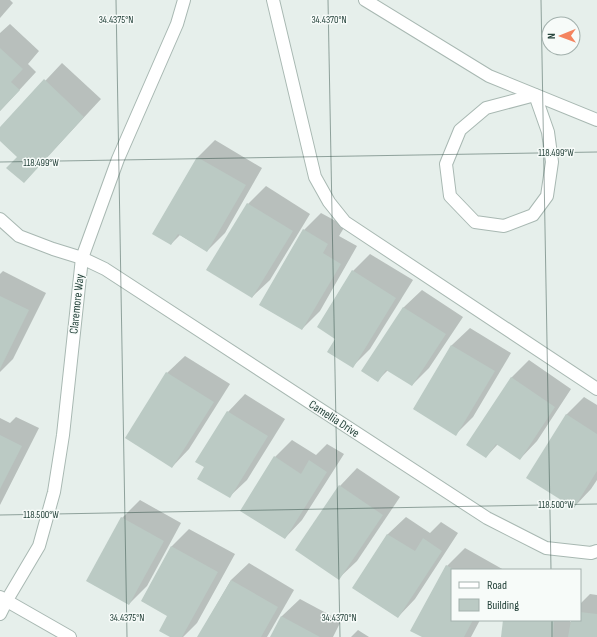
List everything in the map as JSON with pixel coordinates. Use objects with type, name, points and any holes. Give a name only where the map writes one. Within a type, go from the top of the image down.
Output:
[{"type":"street","name":"Claremore Way","points":[[0,614],[3,598],[39,546],[54,492],[63,435],[82,258],[118,159],[177,24],[184,0]]},
{"type":"street","points":[[273,0],[315,177],[328,202],[345,222],[597,389]]},
{"type":"street","points":[[365,0],[489,76],[597,120]]},
{"type":"street","points":[[535,95],[548,132],[552,162],[547,196],[533,215],[504,226],[475,222],[450,196],[446,164],[460,130],[486,108],[535,95]]},
{"type":"street","name":"Camellia Drive","points":[[0,219],[19,236],[82,258],[105,269],[487,518],[546,548],[592,553],[597,551]]},
{"type":"street","points":[[3,598],[70,637]]},
{"type":"building","points":[[0,48],[23,69],[11,82],[20,90],[0,111]]},
{"type":"building","points":[[44,79],[84,117],[24,183],[6,168],[17,157],[0,141],[0,127]]},
{"type":"building","points":[[197,157],[246,185],[207,252],[178,234],[171,245],[152,234]]},
{"type":"building","points":[[247,203],[293,231],[252,298],[206,270]]},
{"type":"building","points":[[303,229],[328,244],[323,253],[341,264],[302,330],[259,305]]},
{"type":"building","points":[[352,270],[396,298],[353,368],[327,352],[335,339],[317,327]]},
{"type":"building","points":[[0,296],[29,310],[0,369]]},
{"type":"building","points":[[403,307],[446,334],[412,386],[386,370],[378,382],[361,371]]},
{"type":"building","points":[[451,345],[495,371],[456,436],[413,409]]},
{"type":"building","points":[[166,372],[214,402],[172,468],[125,438]]},
{"type":"building","points":[[511,377],[555,407],[520,460],[496,444],[486,458],[466,445]]},
{"type":"building","points":[[227,411],[268,436],[230,498],[197,479],[204,467],[195,462]]},
{"type":"building","points":[[566,414],[597,434],[597,471],[574,508],[526,478]]},
{"type":"building","points":[[0,435],[22,446],[0,489]]},
{"type":"building","points":[[274,456],[301,474],[309,460],[327,472],[285,539],[240,511]]},
{"type":"building","points":[[339,485],[383,515],[339,580],[295,550]]},
{"type":"building","points":[[121,517],[164,541],[129,605],[86,581]]},
{"type":"building","points":[[387,534],[415,551],[423,538],[442,551],[398,618],[352,588]]},
{"type":"building","points":[[171,546],[218,572],[182,637],[170,637],[159,631],[167,616],[141,601]]},
{"type":"building","points":[[446,565],[453,569],[451,569],[451,621],[472,621],[464,637],[422,637],[410,631]]},
{"type":"building","points":[[231,580],[278,607],[261,637],[197,637]]},
{"type":"building","points":[[581,612],[597,614],[597,637],[568,637],[571,621],[581,621]]},
{"type":"building","points":[[281,616],[320,637],[270,637]]},
{"type":"building","points":[[503,621],[554,621],[553,637],[501,637]]}]
